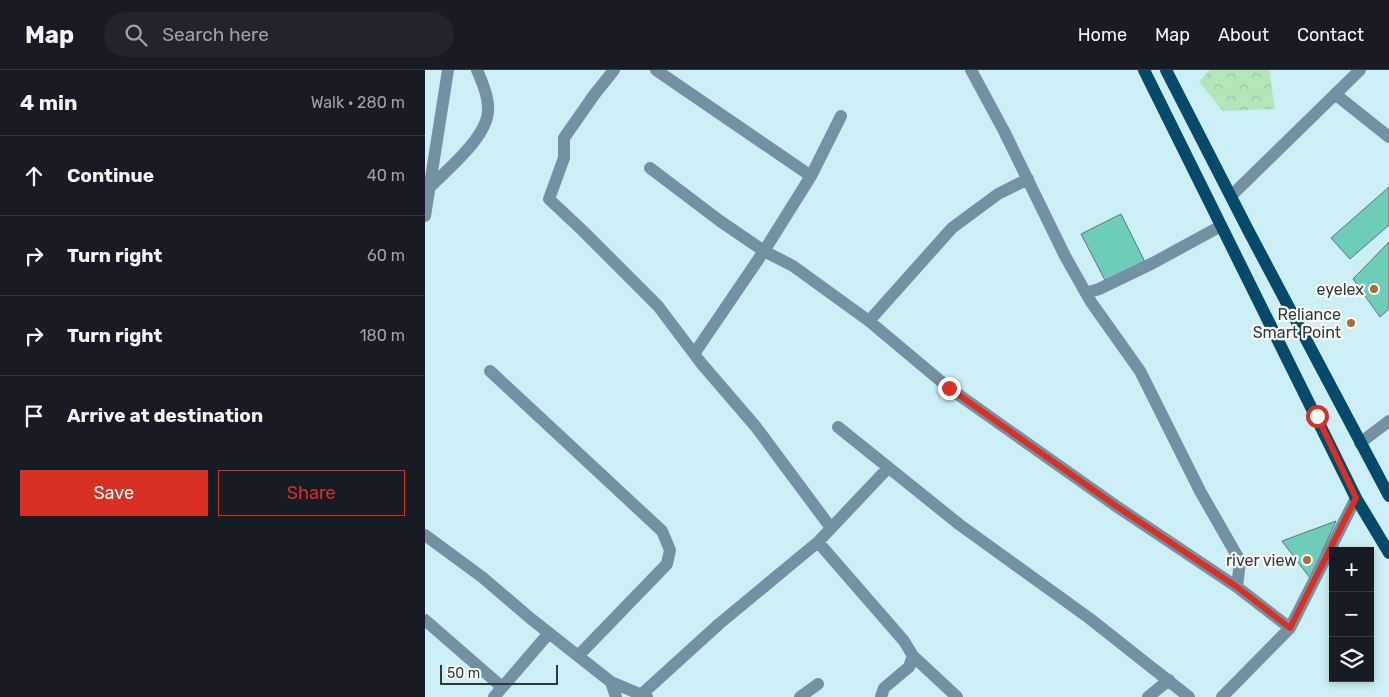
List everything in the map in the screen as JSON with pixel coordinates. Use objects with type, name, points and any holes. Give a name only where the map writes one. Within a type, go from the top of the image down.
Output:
[{"type":"main road","points":[[1144,70],[1356,498],[1389,553]]},
{"type":"main road","points":[[1166,70],[1389,496]]},
{"type":"street","points":[[425,216],[448,70]]},
{"type":"street","points":[[430,187],[470,146],[485,124],[488,103],[477,70]]},
{"type":"street","points":[[614,70],[594,94],[564,138],[563,158],[549,199],[658,306],[756,427],[831,528]]},
{"type":"street","points":[[656,70],[811,176]]},
{"type":"street","points":[[971,70],[1004,131],[1065,256],[1086,293],[1140,371],[1200,491],[1240,561],[1237,587]]},
{"type":"street","points":[[1231,196],[1360,70]]},
{"type":"street","points":[[1335,94],[1389,137]]},
{"type":"street","points":[[695,354],[764,251],[811,176],[841,116]]},
{"type":"street","points":[[650,168],[720,221],[764,251],[793,266],[869,321],[949,388],[1116,506],[1237,587],[1290,628]]},
{"type":"street","points":[[869,321],[952,228],[998,194],[1028,179]]},
{"type":"street","points":[[1086,293],[1099,289],[1153,263],[1221,226]]},
{"type":"street","points":[[490,370],[662,531],[670,550],[667,564],[578,656]]},
{"type":"street","points":[[1360,443],[1389,421]]},
{"type":"street","points":[[838,427],[960,525],[1089,618],[1189,697]]},
{"type":"street","points":[[425,535],[482,577],[611,682],[644,696],[719,624],[818,542],[888,468]]},
{"type":"street","points":[[1222,697],[1290,628],[1356,498]]},
{"type":"street","points":[[818,542],[904,641],[913,656],[957,697]]},
{"type":"street","points":[[425,620],[498,692],[549,633]]},
{"type":"street","points":[[881,697],[884,688],[909,667],[913,656]]},
{"type":"street","points":[[1148,697],[1169,680]]},
{"type":"street","points":[[611,682],[616,697]]},
{"type":"street","points":[[799,697],[818,684]]},
{"type":"green space","points":[[1210,70],[1269,70],[1275,109],[1223,111],[1199,82]]},
{"type":"building","points":[[1389,187],[1389,225],[1350,259],[1331,238]]},
{"type":"building","points":[[1121,214],[1146,264],[1107,284],[1081,234]]},
{"type":"building","name":"eyelex","points":[[1389,242],[1389,309],[1380,317],[1353,279]]},
{"type":"building","name":"river view","points":[[1336,521],[1310,578],[1282,541]]},
{"type":"place","name":"eyelex","points":[[1374,289]]},
{"type":"place","name":"Reliance Smart Point","points":[[1351,323]]},
{"type":"place","name":"river view","points":[[1307,560]]},
{"type":"route","points":[[949,388],[1116,506],[1237,587],[1290,628],[1356,498],[1317,416]]}]
